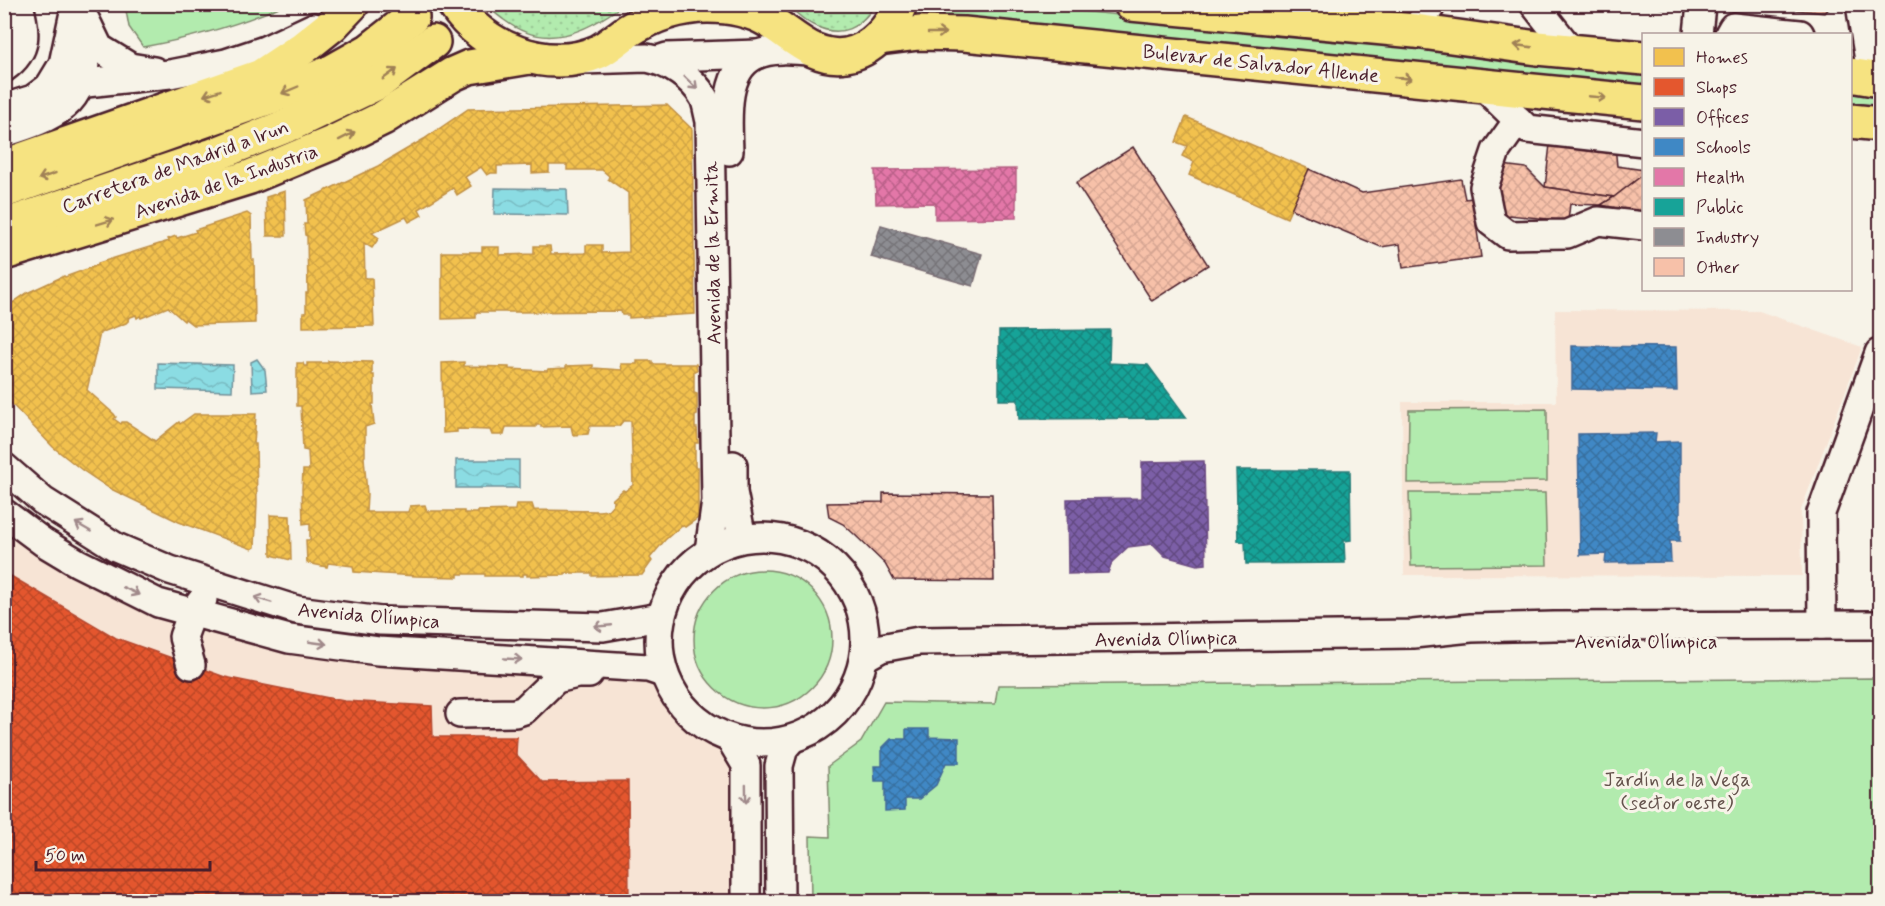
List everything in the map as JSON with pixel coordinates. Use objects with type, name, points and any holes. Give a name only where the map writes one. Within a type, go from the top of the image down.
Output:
[{"type":"main road","points":[[454,4],[469,24],[504,48],[530,57],[577,60],[600,51],[654,16],[678,9],[709,6],[733,8],[756,14],[815,52],[847,55],[861,50],[879,38],[896,14],[900,4]]},
{"type":"main road","points":[[1131,4],[1423,18],[1572,52],[1642,58]]},
{"type":"main road","points":[[4,166],[261,76],[303,48],[350,6]]},
{"type":"main road","name":"Carretera de Madrid a Irun","points":[[4,191],[279,94],[331,72],[370,50],[412,17]]},
{"type":"main road","name":"Bulevar de Salvador Allende","points":[[879,38],[919,33],[964,34],[1642,102]]},
{"type":"main road","name":"Carretera de Madrid a Irun","points":[[4,226],[211,156],[291,124],[379,82],[433,42]]},
{"type":"main road","name":"Avenida de la Industria","points":[[4,253],[249,177],[332,143],[383,118],[453,74],[469,67],[530,57]]},
{"type":"street","points":[[4,68],[15,61],[26,36],[19,4]]},
{"type":"street","points":[[77,4],[99,48],[130,67],[170,74]]},
{"type":"street","points":[[4,133],[41,121],[67,105],[81,83],[86,45],[77,4]]},
{"type":"street","points":[[4,108],[33,99],[49,87],[63,64],[77,4]]},
{"type":"street","points":[[1534,4],[1572,52]]},
{"type":"street","points":[[1860,4],[1868,78]]},
{"type":"street","points":[[1698,33],[1701,5]]},
{"type":"street","points":[[49,87],[170,74],[226,63],[302,34],[350,6]]},
{"type":"street","points":[[1730,33],[1733,27],[1790,33]]},
{"type":"street","points":[[658,60],[667,57],[758,54],[783,50],[815,52]]},
{"type":"street","name":"Avenida de la Ermita","points":[[741,538],[733,492],[728,104],[731,87],[737,75],[747,61],[758,54]]},
{"type":"street","name":"Avenida de la Ermita","points":[[577,60],[632,58],[658,60],[688,79],[705,101],[710,121],[716,501],[709,550]]},
{"type":"street","points":[[1484,87],[1527,129],[1642,142]]},
{"type":"street","points":[[1518,120],[1496,151],[1484,187],[1491,222],[1508,235],[1567,234],[1598,221],[1642,226]]},
{"type":"street","points":[[4,260],[49,240]]},
{"type":"street","points":[[1822,625],[1821,513],[1879,353]]},
{"type":"street","name":"Avenida Olímpica","points":[[4,467],[43,501],[116,547],[170,570],[297,610],[381,621],[603,627],[660,616]]},
{"type":"street","name":"Avenida Olímpica","points":[[4,513],[43,543],[123,587],[158,603],[289,639],[378,651],[655,670]]},
{"type":"street","points":[[4,537],[43,543]]},
{"type":"street","points":[[741,538],[782,538],[820,553],[849,582],[864,620],[867,638],[865,657],[852,694],[825,724],[790,741],[760,744],[731,740],[700,724],[677,700],[655,670],[660,616],[670,590],[689,565],[709,550],[741,538]]},
{"type":"street","points":[[191,665],[183,637],[192,613],[207,596],[229,590]]},
{"type":"street","name":"Avenida Olímpica","points":[[864,620],[919,641]]},
{"type":"street","name":"Avenida Olímpica","points":[[865,657],[881,648],[919,641],[1413,633],[1495,627],[1881,625]]},
{"type":"street","name":"Avenida Olímpica","points":[[1413,633],[1472,642],[1881,640]]},
{"type":"street","points":[[460,714],[515,713],[524,710],[556,678],[577,674],[655,670]]},
{"type":"street","points":[[731,740],[746,765],[746,902]]},
{"type":"street","points":[[780,902],[779,766],[784,748],[790,741]]},
{"type":"shaded area","points":[[1555,310],[1759,311],[1862,347],[1801,510],[1802,576],[1404,575],[1402,402],[1556,402]]},
{"type":"shaded area","points":[[5,537],[43,542],[78,563],[289,639],[663,673],[677,700],[700,724],[731,740],[746,901],[5,902]]},
{"type":"green space","points":[[125,4],[284,5],[215,30],[143,47],[129,27]]},
{"type":"green space","points":[[487,5],[623,5],[580,30],[565,35],[550,36],[535,35],[520,30]]},
{"type":"green space","points":[[786,5],[875,5],[856,25],[841,31],[832,31],[810,23]]},
{"type":"green space","points":[[918,5],[1017,5],[1642,66],[1642,90],[912,22]]},
{"type":"green space","points":[[1852,87],[1880,90],[1880,113],[1852,110]]},
{"type":"green space","points":[[1547,409],[1547,481],[1408,483],[1409,410]]},
{"type":"green space","points":[[1409,493],[1545,493],[1547,565],[1411,566]]},
{"type":"green space","points":[[763,570],[789,575],[812,590],[827,613],[832,639],[827,665],[812,688],[789,703],[763,708],[737,703],[714,688],[699,665],[694,639],[699,613],[714,590],[737,575]]},
{"type":"green space","name":"Jardín de la Vega (sector oeste)","points":[[1880,678],[1880,901],[811,901],[810,836],[830,837],[828,766],[861,742],[884,702],[995,704],[998,685]]},
{"type":"water","points":[[495,188],[567,189],[568,215],[494,214]]},
{"type":"water","points":[[257,359],[265,370],[267,390],[252,391],[251,362]]},
{"type":"water","points":[[158,363],[233,365],[232,391],[158,389]]},
{"type":"water","points":[[456,460],[519,460],[519,488],[456,488]]},
{"type":"building: Homes","points":[[667,105],[692,129],[695,314],[629,318],[629,315],[622,315],[621,311],[476,312],[476,318],[442,319],[442,252],[482,252],[482,247],[499,247],[499,255],[534,254],[534,246],[550,246],[551,254],[586,253],[586,245],[602,245],[602,253],[629,252],[628,193],[608,179],[609,176],[602,170],[567,170],[567,165],[549,165],[549,172],[532,173],[532,165],[497,166],[497,173],[487,175],[481,167],[465,177],[471,186],[457,195],[453,188],[419,209],[422,215],[409,222],[406,217],[372,233],[379,238],[372,248],[364,243],[365,278],[372,278],[374,326],[303,327],[303,313],[306,313],[306,293],[308,293],[307,236],[304,224],[307,224],[306,200],[378,166],[424,139],[468,109]]},
{"type":"building: Homes","points":[[1186,117],[1309,169],[1287,218],[1189,175],[1194,162],[1182,156],[1187,146],[1176,142]]},
{"type":"building: Homes","points":[[285,191],[286,236],[267,236],[266,197]]},
{"type":"building: Homes","points":[[247,213],[251,216],[255,323],[193,325],[185,319],[184,321],[168,307],[141,318],[140,316],[137,318],[136,315],[128,318],[126,323],[100,333],[87,390],[114,414],[116,417],[114,419],[121,424],[126,422],[155,441],[179,422],[180,424],[194,414],[256,414],[254,444],[256,444],[257,502],[255,547],[252,549],[179,522],[109,488],[53,447],[4,396],[4,309],[27,293],[64,276]]},
{"type":"building: Homes","points":[[328,361],[372,362],[374,424],[365,427],[366,512],[408,512],[410,506],[425,505],[427,511],[464,511],[464,513],[515,510],[516,504],[532,504],[534,510],[608,510],[615,502],[612,500],[633,485],[631,421],[623,421],[619,426],[590,426],[588,434],[573,435],[571,426],[541,427],[541,425],[506,427],[504,435],[492,435],[490,430],[457,429],[457,432],[443,433],[442,363],[464,362],[464,366],[547,371],[548,369],[566,368],[566,366],[593,365],[593,368],[622,370],[621,364],[637,364],[637,361],[652,361],[652,364],[696,364],[694,393],[697,394],[695,428],[697,428],[698,443],[695,443],[695,467],[698,467],[698,518],[685,527],[682,525],[665,540],[650,558],[652,561],[642,575],[592,576],[592,573],[565,573],[565,575],[527,576],[527,574],[523,576],[485,576],[485,574],[458,574],[458,577],[416,576],[354,572],[353,566],[328,563],[327,567],[307,563],[306,540],[310,540],[310,523],[303,524],[302,489],[303,470],[309,470],[308,451],[303,450],[301,406],[297,406],[297,363],[307,366],[307,363],[328,363]]},
{"type":"building: Homes","points":[[270,515],[290,516],[291,560],[271,555]]},
{"type":"building: Shops","points":[[4,572],[116,638],[225,677],[344,701],[432,706],[433,737],[517,737],[516,754],[542,782],[628,781],[629,902],[4,902]]},
{"type":"building: Shops","points":[[1880,851],[1880,865],[1873,861]]},
{"type":"building: Offices","points":[[4,4],[15,34],[4,38]]},
{"type":"building: Offices","points":[[1204,461],[1206,564],[1197,565],[1165,556],[1153,544],[1128,547],[1112,562],[1108,573],[1068,574],[1067,499],[1142,498],[1142,462]]},
{"type":"building: Schools","points":[[1572,346],[1676,347],[1677,391],[1572,389]]},
{"type":"building: Schools","points":[[1656,433],[1655,442],[1680,441],[1680,541],[1670,541],[1671,562],[1605,563],[1606,554],[1580,555],[1578,434]]},
{"type":"building: Schools","points":[[906,729],[929,729],[929,737],[959,738],[959,763],[946,763],[936,785],[919,799],[905,799],[905,810],[885,811],[885,781],[875,781],[874,766],[882,766],[882,748],[891,739],[906,739]]},
{"type":"building: Health","points":[[1016,169],[1016,218],[935,219],[935,203],[876,204],[875,170]]},
{"type":"building: Public","points":[[1110,330],[1109,363],[1148,365],[1187,418],[1019,419],[1018,400],[999,400],[999,331]]},
{"type":"building: Public","points":[[1236,470],[1350,470],[1351,540],[1344,541],[1345,563],[1246,564],[1245,542],[1238,541]]},
{"type":"building: Industry","points":[[881,225],[982,254],[973,286],[871,257]]},
{"type":"building: Other","points":[[1630,4],[1679,4],[1673,9]]},
{"type":"building: Other","points":[[1768,4],[1833,4],[1825,13],[1767,7]]},
{"type":"building: Other","points":[[1553,119],[1613,125],[1617,166],[1642,170],[1642,176],[1614,197],[1545,187]]},
{"type":"building: Other","points":[[1133,147],[1208,265],[1152,301],[1076,183]]},
{"type":"building: Other","points":[[1494,164],[1526,168],[1545,187],[1614,197],[1601,205],[1570,204],[1568,221],[1509,215],[1507,227],[1489,193]]},
{"type":"building: Other","points":[[1309,169],[1362,193],[1461,179],[1465,199],[1472,198],[1481,257],[1403,268],[1400,244],[1381,247],[1291,209]]},
{"type":"building: Other","points":[[1642,176],[1642,213],[1601,205]]},
{"type":"building: Other","points":[[883,493],[992,494],[994,581],[894,580],[885,564],[843,524],[829,517],[827,503],[883,502]]}]
